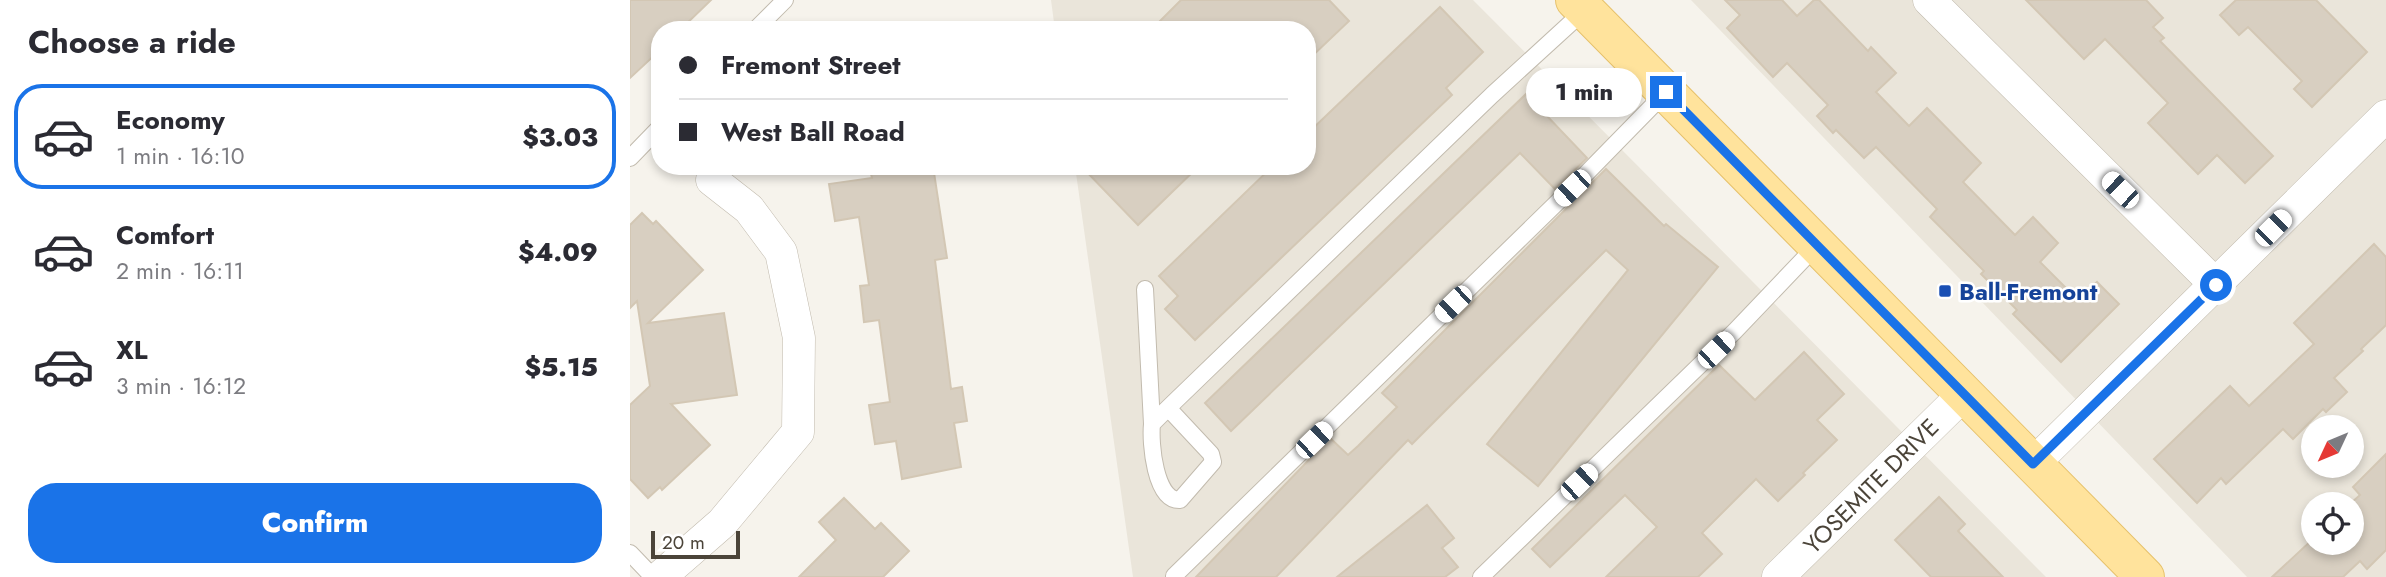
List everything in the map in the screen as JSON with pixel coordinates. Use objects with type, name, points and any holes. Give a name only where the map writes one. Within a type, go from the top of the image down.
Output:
[{"type":"main road","points":[[1580,5],[2145,577]]},
{"type":"street","points":[[1929,0],[2216,285]]},
{"type":"street","points":[[2033,464],[2386,116]]},
{"type":"street","points":[[660,577],[722,523],[797,432],[799,338],[782,252],[749,209],[712,180]]},
{"type":"street","name":"YOSEMITE DRIVE","points":[[1798,570],[1964,394]]},
{"type":"lane","points":[[764,21],[785,0]]},
{"type":"lane","points":[[1152,425],[1492,95],[1580,5]]},
{"type":"lane","points":[[1174,576],[1572,188],[1666,92]]},
{"type":"lane","points":[[630,158],[651,136]]},
{"type":"lane","points":[[1481,577],[1735,331],[1816,245]]},
{"type":"lane","points":[[1145,289],[1157,475],[1166,495],[1173,500],[1180,500],[1213,462],[1211,454],[1168,408]]},
{"type":"lane","points":[[630,553],[653,577]]},
{"type":"shaded area","points":[[1051,0],[1473,0],[2046,577],[1133,577],[1076,175],[1316,175],[1316,21],[1054,21]]},
{"type":"shaded area","points":[[1691,0],[2386,0],[2386,577],[2247,577]]},
{"type":"building","points":[[630,0],[711,0],[689,21],[651,21],[651,58],[630,78]]},
{"type":"building","points":[[1181,0],[1329,0],[1349,21],[1316,52],[1316,21],[1160,21]]},
{"type":"building","points":[[1725,0],[1782,0],[1797,16],[1814,0],[1819,0],[1868,51],[1871,47],[1896,73],[1876,92],[1909,126],[1927,108],[1981,163],[1963,182],[2015,235],[2033,217],[2058,243],[2040,262],[2078,300],[2097,282],[2119,304],[2061,362],[2013,314],[2017,310],[1981,274],[1984,271],[1930,217],[1937,209],[1876,147],[1864,158],[1836,130],[1833,133],[1817,116],[1828,105],[1787,63],[1773,77],[1727,28],[1740,15]]},
{"type":"building","points":[[2026,0],[2146,0],[2163,18],[2153,27],[2164,38],[2160,41],[2273,156],[2245,183],[2217,155],[2198,174],[2148,123],[2168,103],[2105,39],[2084,59]]},
{"type":"building","points":[[2236,0],[2316,0],[2367,52],[2312,107],[2294,89],[2302,81],[2248,27],[2239,35],[2220,15]]},
{"type":"building","points":[[1440,7],[1483,52],[1446,88],[1452,95],[1195,340],[1165,309],[1178,296],[1159,276],[1264,175],[1316,175],[1316,125]]},
{"type":"building","points":[[1526,94],[1587,158],[1555,189],[1520,153],[1231,431],[1205,403]]},
{"type":"building","points":[[1606,169],[1664,226],[1666,224],[1718,267],[1538,486],[1487,444],[1628,270],[1606,250],[1412,444],[1408,440],[1276,577],[1196,577],[1330,438],[1348,455],[1358,446],[1397,407],[1382,393]]},
{"type":"building","points":[[871,175],[934,175],[947,258],[935,260],[951,389],[962,387],[967,421],[954,423],[961,467],[902,479],[896,441],[875,444],[869,405],[890,402],[879,320],[864,322],[860,286],[869,285],[859,217],[835,221],[829,184],[872,178]]},
{"type":"building","points":[[1090,175],[1190,175],[1138,225]]},
{"type":"building","points":[[642,213],[653,224],[656,221],[703,270],[648,323],[724,313],[737,395],[671,404],[710,445],[662,490],[660,487],[648,498],[630,479],[630,405],[650,386],[637,301],[630,308],[630,225]]},
{"type":"building","points":[[2374,244],[2386,257],[2386,325],[2334,378],[2347,392],[2326,412],[2323,409],[2317,415],[2301,415],[2301,431],[2293,439],[2283,429],[2226,484],[2221,478],[2197,503],[2154,459],[2230,386],[2249,406],[2314,344],[2294,323]]},
{"type":"building","points":[[1804,352],[1844,394],[1817,420],[1837,440],[1778,501],[1756,479],[1702,533],[1722,554],[1698,577],[1606,577],[1657,527],[1625,495],[1550,567],[1532,549],[1719,365],[1755,400]]},
{"type":"building","points":[[2386,454],[2386,550],[2367,569],[2360,561],[2343,577],[2272,577],[2301,550],[2301,555],[2364,555],[2364,492],[2357,492],[2353,487]]},
{"type":"building","points":[[1939,497],[1965,524],[1958,531],[2003,577],[1931,577],[1895,540]]},
{"type":"building","points":[[844,498],[875,529],[881,523],[909,551],[883,577],[799,577],[836,540],[819,522]]},
{"type":"building","points":[[1427,505],[1454,538],[1442,548],[1458,567],[1445,577],[1337,577]]},
{"type":"place","name":"Ball-Fremont","points":[[1945,291]]},
{"type":"route","points":[[1666,92],[2033,464],[2216,285]]}]
